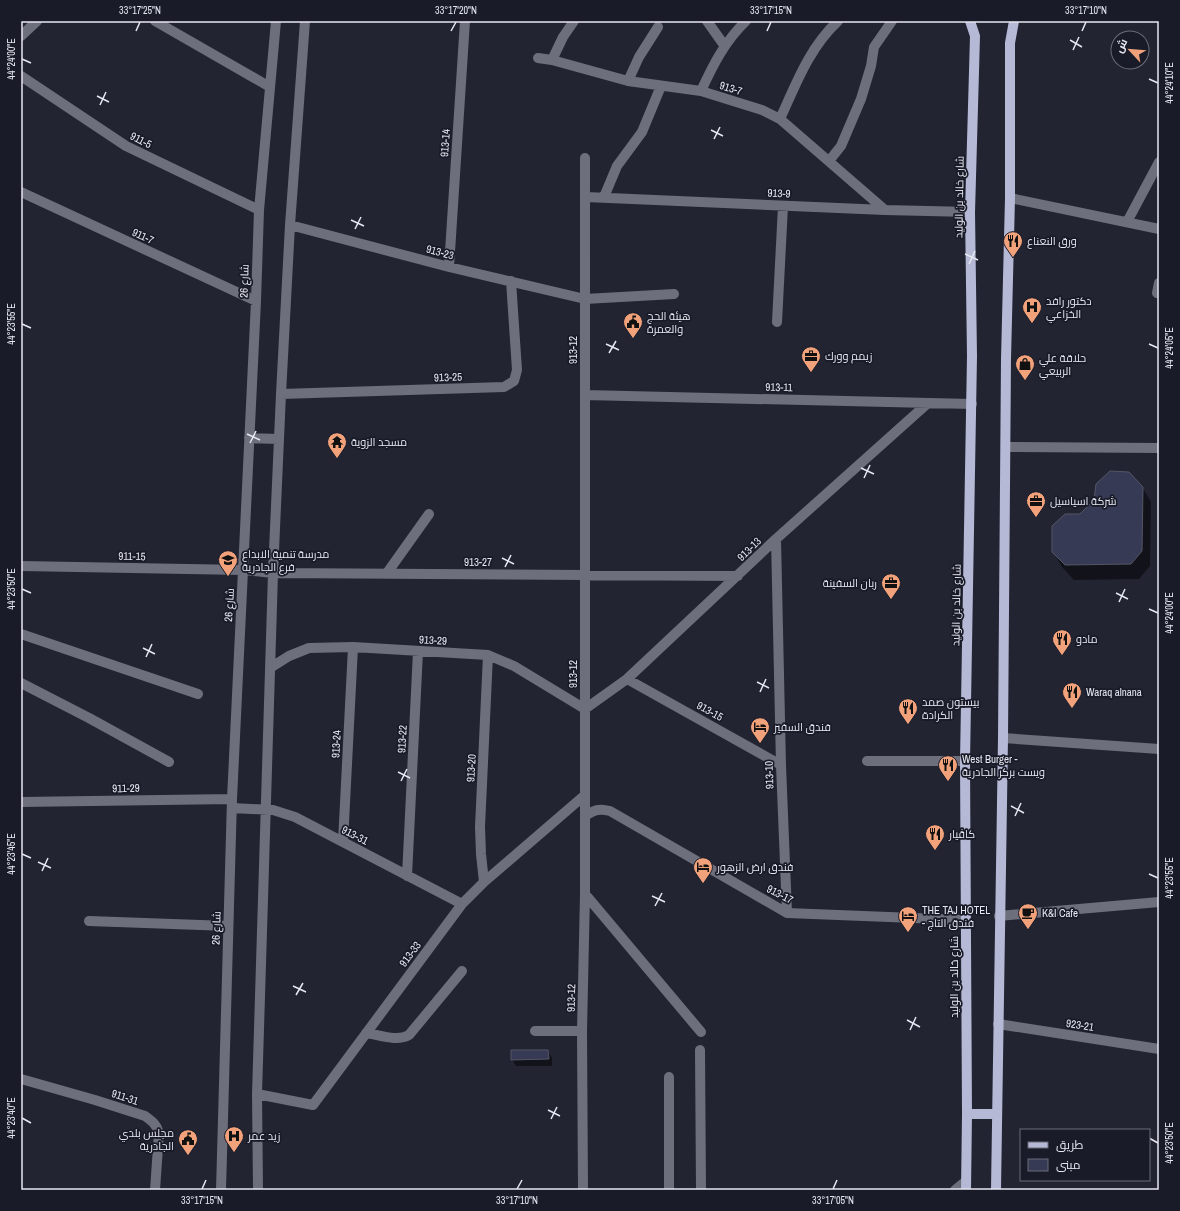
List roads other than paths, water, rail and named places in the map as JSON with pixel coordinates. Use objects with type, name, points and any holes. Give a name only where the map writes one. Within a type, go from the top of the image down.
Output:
[{"type":"main road","name":"شارع خالد بن الوليد","points":[[966,1185],[965,761],[972,404],[970,212],[974,36],[970,21]]},
{"type":"main road","points":[[996,1190],[1010,198],[1010,43],[1014,21]]},
{"type":"main road","points":[[967,1114],[997,1114]]},
{"type":"street","points":[[22,34],[37,21]]},
{"type":"street","points":[[155,21],[270,87]]},
{"type":"street","name":"شارع 26","points":[[221,1190],[232,803],[259,210],[276,21]]},
{"type":"street","points":[[258,1190],[257,1094],[273,573],[290,225],[305,21]]},
{"type":"street","name":"913-14","points":[[449,267],[465,21]]},
{"type":"street","points":[[552,60],[563,37],[574,21]]},
{"type":"street","points":[[707,21],[724,45]]},
{"type":"street","points":[[701,91],[724,45],[746,21]]},
{"type":"street","points":[[780,119],[807,60],[838,21]]},
{"type":"street","points":[[829,161],[841,146],[861,99],[871,66],[874,47],[892,21]]},
{"type":"street","points":[[628,81],[639,57],[658,27]]},
{"type":"street","name":"913-7","points":[[538,58],[552,60],[628,81],[701,91],[762,110],[780,119],[885,210]]},
{"type":"street","name":"911-5","points":[[21,76],[126,146],[259,210]]},
{"type":"street","points":[[604,197],[617,166],[642,132],[661,86]]},
{"type":"street","name":"913-12","points":[[582,1190],[582,1031],[586,894],[584,795],[586,158]]},
{"type":"street","points":[[1126,222],[1159,162]]},
{"type":"street","name":"911-7","points":[[21,192],[256,301]]},
{"type":"street","name":"913-9","points":[[586,197],[885,210],[970,212]]},
{"type":"street","points":[[1010,198],[1159,229]]},
{"type":"street","points":[[777,322],[783,206]]},
{"type":"street","name":"913-23","points":[[290,225],[449,267],[585,299],[674,294]]},
{"type":"street","name":"913-25","points":[[281,394],[504,388],[514,381],[516,370],[511,281]]},
{"type":"street","name":"913-11","points":[[585,395],[972,404]]},
{"type":"street","name":"913-13","points":[[585,709],[627,679],[776,539],[928,403]]},
{"type":"street","points":[[249,438],[279,439]]},
{"type":"street","points":[[1006,447],[1159,448]]},
{"type":"street","points":[[387,573],[429,514]]},
{"type":"street","name":"913-10","points":[[776,539],[781,764],[787,913]]},
{"type":"street","name":"911-15","points":[[21,566],[243,570]]},
{"type":"street","name":"913-27","points":[[243,570],[273,573],[738,576]]},
{"type":"street","points":[[21,634],[198,694]]},
{"type":"street","name":"913-29","points":[[270,668],[290,656],[309,648],[353,648],[488,655],[514,666],[585,709]]},
{"type":"street","name":"913-24","points":[[343,842],[353,648]]},
{"type":"street","name":"913-22","points":[[407,876],[418,651]]},
{"type":"street","name":"913-20","points":[[484,882],[480,827],[488,655]]},
{"type":"street","name":"913-15","points":[[627,679],[781,764]]},
{"type":"street","points":[[21,683],[169,762]]},
{"type":"street","points":[[1003,738],[1159,749]]},
{"type":"street","points":[[867,761],[965,761]]},
{"type":"street","name":"913-33","points":[[257,1094],[313,1105],[462,904],[484,882],[584,795]]},
{"type":"street","name":"911-29","points":[[21,802],[232,803]]},
{"type":"street","name":"913-31","points":[[232,803],[281,812],[295,817],[462,904]]},
{"type":"street","name":"913-17","points":[[585,816],[600,808],[610,811],[787,913],[966,920]]},
{"type":"street","points":[[586,894],[701,1032]]},
{"type":"street","points":[[999,916],[1159,902]]},
{"type":"street","points":[[89,922],[228,926]]},
{"type":"street","points":[[366,1033],[397,1038],[404,1038],[409,1035],[462,971]]},
{"type":"street","name":"923-21","points":[[998,1024],[1159,1049]]},
{"type":"street","points":[[535,1031],[582,1031]]},
{"type":"street","points":[[700,1050],[701,1190]]},
{"type":"street","points":[[669,1077],[669,1190]]},
{"type":"street","name":"911-31","points":[[21,1079],[95,1100],[145,1116],[149,1119],[157,1128],[159,1133],[155,1190]]},
{"type":"street","points":[[955,1190],[966,1185]]},
{"type":"place","name":"ورق النعناع","points":[[1013,258]]},
{"type":"place","name":"دكتور رافد الخزاعي","points":[[1032,324]]},
{"type":"place","name":"هيئة الحج والعمرة","points":[[633,339]]},
{"type":"place","name":"زيمم وورك","points":[[811,373]]},
{"type":"place","name":"حلاقة علي الربيعي","points":[[1025,381]]},
{"type":"place","name":"مسجد الزوية","points":[[337,459]]},
{"type":"place","name":"شركة اسياسيل","points":[[1036,518]]},
{"type":"place","name":"مدرسة تنمية الابداع فرع الجادرية","points":[[228,577]]},
{"type":"place","name":"ربان السفينة","points":[[891,600]]},
{"type":"place","name":"مادو","points":[[1062,656]]},
{"type":"place","name":"Waraq alnana","points":[[1072,709]]},
{"type":"place","name":"بيستون صمد الكرادة","points":[[908,725]]},
{"type":"place","name":"فندق السفير","points":[[760,744]]},
{"type":"place","name":"West Burger - ويست بركر الجادرية","points":[[948,782]]},
{"type":"place","name":"كاڤيار","points":[[935,851]]},
{"type":"place","name":"فندق ارض الزهور","points":[[703,884]]},
{"type":"place","name":"K&I Cafe","points":[[1028,930]]},
{"type":"place","name":"THE TAJ HOTEL - فندق التاج","points":[[908,933]]},
{"type":"place","name":"زيد عمر","points":[[234,1153]]},
{"type":"place","name":"مجلس بلدي الجادرية","points":[[188,1156]]}]
